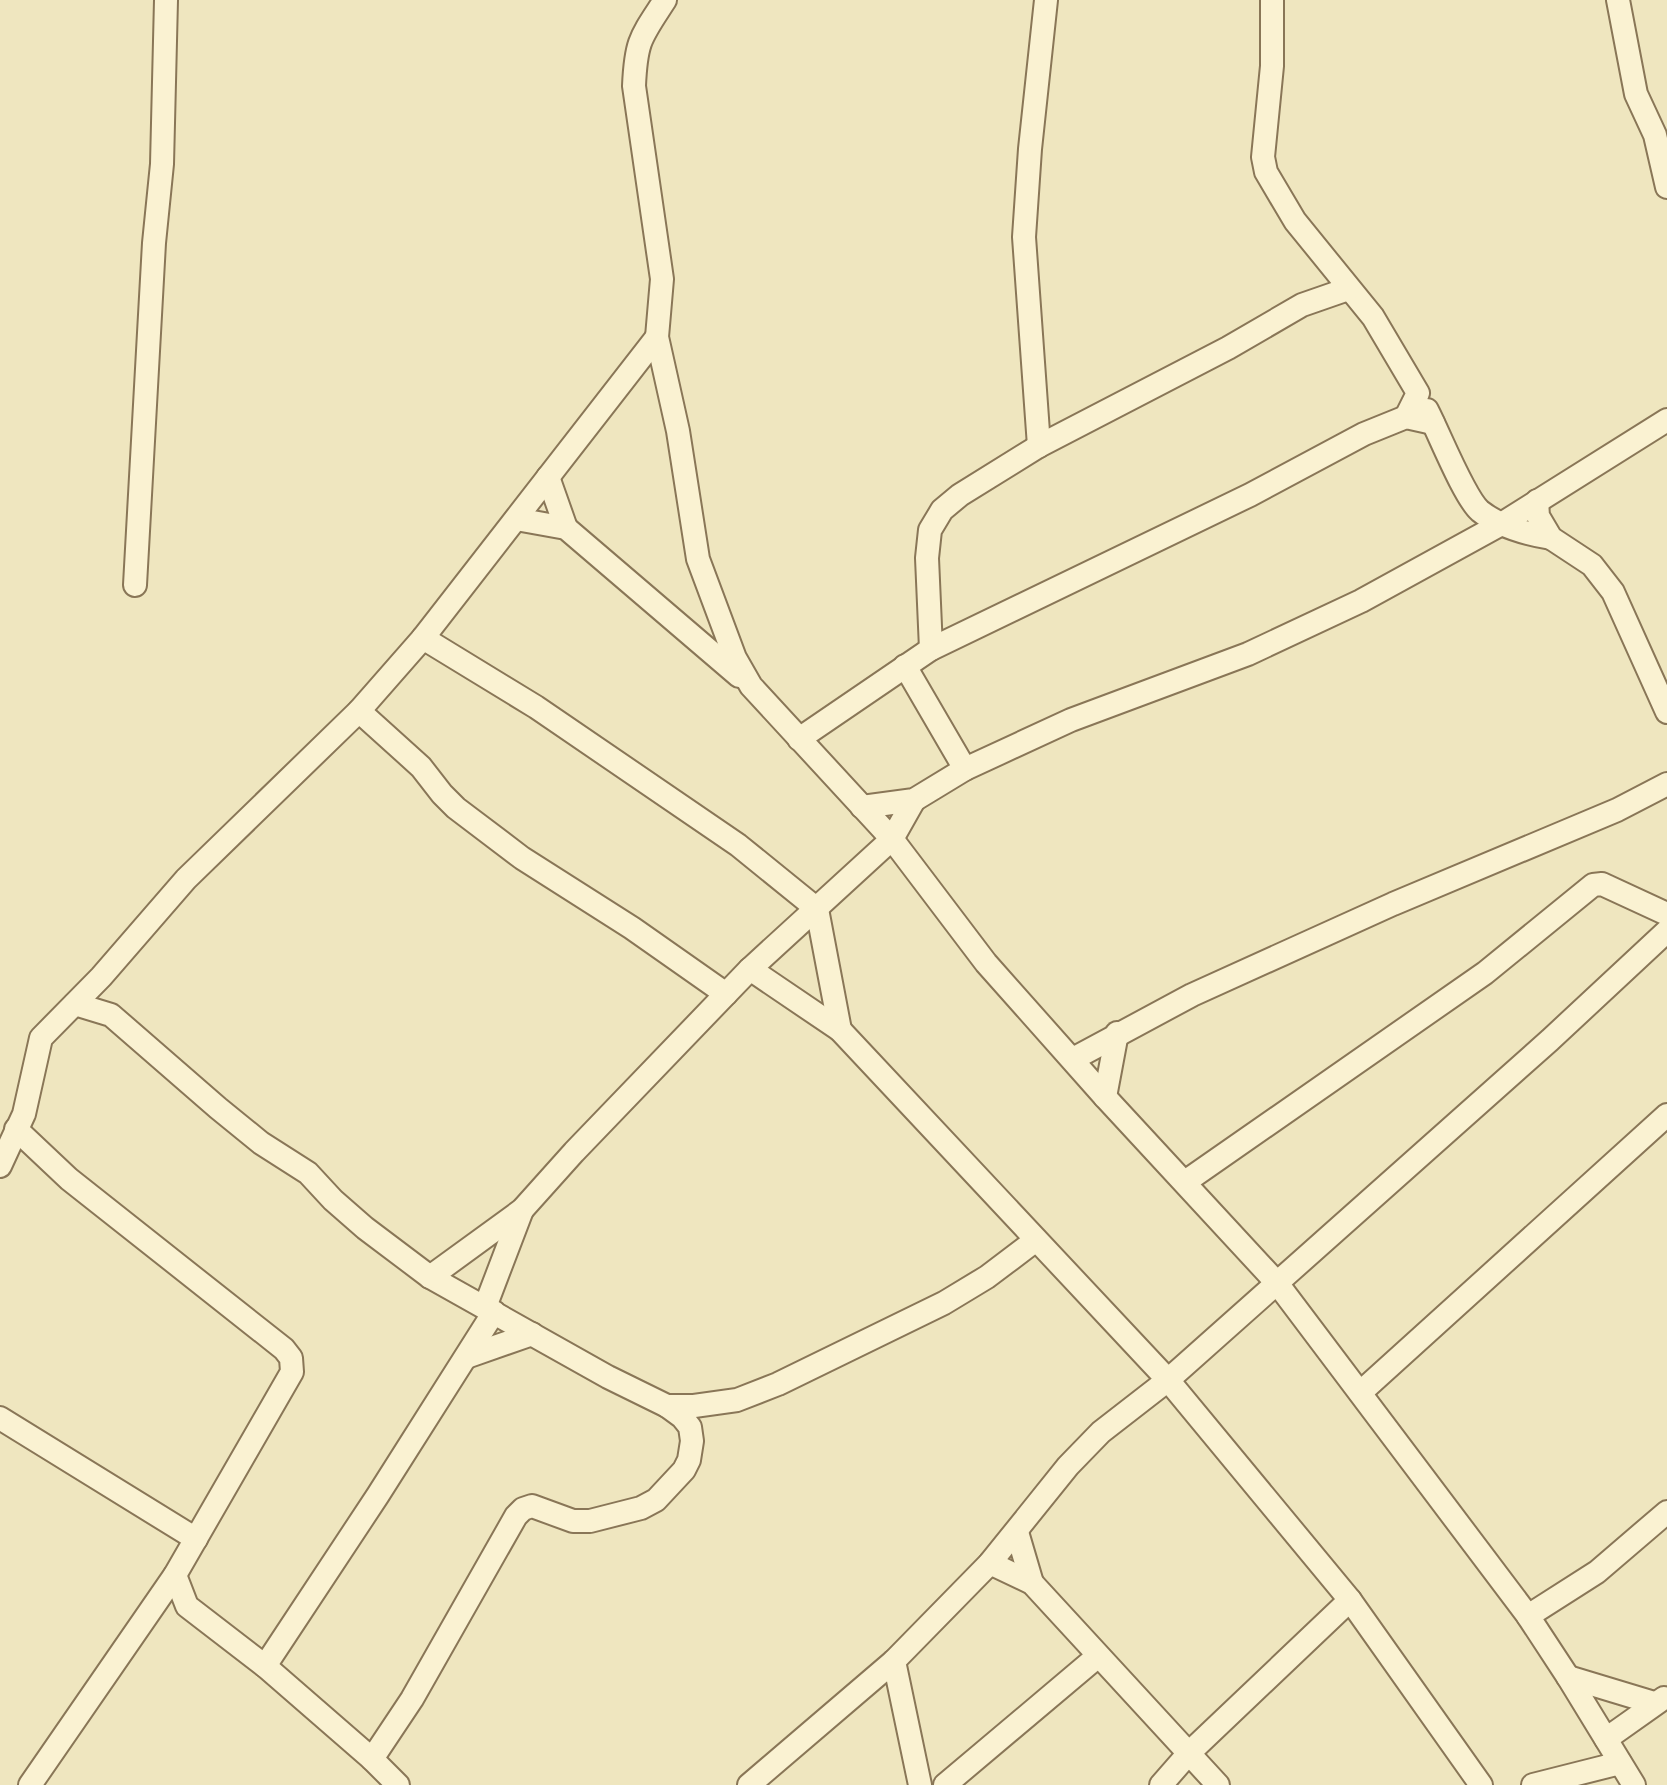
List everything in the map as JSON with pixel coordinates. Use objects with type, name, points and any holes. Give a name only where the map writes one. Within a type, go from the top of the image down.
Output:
[{"type":"street","points":[[135,585],[154,243],[162,164],[166,0]]},
{"type":"street","points":[[665,0],[640,38],[635,55],[634,86],[662,279],[657,337],[678,431],[698,559],[735,658],[751,686]]},
{"type":"street","points":[[1039,446],[1024,237],[1046,0]]},
{"type":"street","points":[[1272,0],[1272,66],[1263,157],[1266,172],[1295,221],[1373,317],[1418,393],[1466,492],[1480,511],[1519,532],[1551,538],[1592,565],[1613,592],[1667,712]]},
{"type":"street","points":[[1618,0],[1636,94],[1655,135],[1667,187]]},
{"type":"street","points":[[931,649],[927,558],[930,530],[942,510],[960,495],[1039,446],[1228,348],[1302,305],[1348,289]]},
{"type":"street","points":[[0,1166],[30,1093],[41,1038],[101,977],[186,879],[359,711],[423,638],[657,337]]},
{"type":"street","points":[[1406,417],[1418,393]]},
{"type":"street","points":[[799,739],[931,649],[1250,495],[1364,434],[1406,417],[1433,423]]},
{"type":"street","points":[[862,807],[914,800],[965,769],[1071,720],[1248,654],[1361,601],[1503,523],[1667,420]]},
{"type":"street","points":[[548,477],[566,528],[751,686],[892,839],[986,963],[1277,1283],[1528,1616],[1634,1785]]},
{"type":"street","points":[[1537,501],[1538,516],[1551,538]]},
{"type":"street","points":[[516,519],[566,528]]},
{"type":"street","points":[[423,638],[536,707],[738,845],[817,909],[840,1030]]},
{"type":"street","points":[[905,666],[965,769]]},
{"type":"street","points":[[359,711],[421,767],[456,808],[522,858],[632,928],[726,994]]},
{"type":"street","points":[[1073,1059],[1192,995],[1405,899],[1617,810],[1666,782]]},
{"type":"street","points":[[430,1277],[522,1210],[750,969],[892,839],[914,800]]},
{"type":"street","points":[[1185,1182],[1485,973],[1593,885],[1602,884],[1667,914]]},
{"type":"street","points":[[749,1785],[894,1661],[990,1563],[1068,1466],[1101,1432],[1168,1380],[1539,1050],[1667,931]]},
{"type":"street","points":[[750,969],[840,1030],[1168,1380],[1350,1600],[1481,1785]]},
{"type":"street","points":[[101,977],[111,1015]]},
{"type":"street","points":[[75,1004],[111,1015],[229,1117],[261,1143],[308,1173],[365,1228],[430,1277],[608,1377],[667,1406],[690,1427],[692,1441],[689,1460],[678,1478],[656,1500],[641,1508],[590,1521],[573,1521],[532,1506],[516,1516],[412,1699],[372,1759]]},
{"type":"street","points":[[1105,1097],[1117,1033]]},
{"type":"street","points":[[1361,1392],[1667,1115]]},
{"type":"street","points":[[16,1129],[69,1179],[276,1343],[291,1358],[292,1372],[175,1575],[30,1785]]},
{"type":"street","points":[[265,1666],[469,1356],[490,1310],[522,1210]]},
{"type":"street","points":[[667,1406],[737,1400],[778,1384],[944,1303],[987,1277],[1036,1240]]},
{"type":"street","points":[[469,1356],[532,1334]]},
{"type":"street","points":[[0,1418],[196,1539]]},
{"type":"street","points":[[1528,1616],[1597,1572],[1667,1512]]},
{"type":"street","points":[[1017,1532],[1032,1583]]},
{"type":"street","points":[[990,1563],[1032,1583],[1218,1785]]},
{"type":"street","points":[[175,1575],[187,1606]]},
{"type":"street","points":[[1161,1785],[1189,1753],[1350,1600]]},
{"type":"street","points":[[156,1602],[187,1606],[265,1666],[398,1785]]},
{"type":"street","points":[[945,1785],[1098,1656]]},
{"type":"street","points":[[894,1661],[920,1785]]},
{"type":"street","points":[[1568,1677],[1660,1699]]},
{"type":"street","points":[[1606,1739],[1660,1699]]},
{"type":"street","points":[[1533,1785],[1620,1763]]}]
